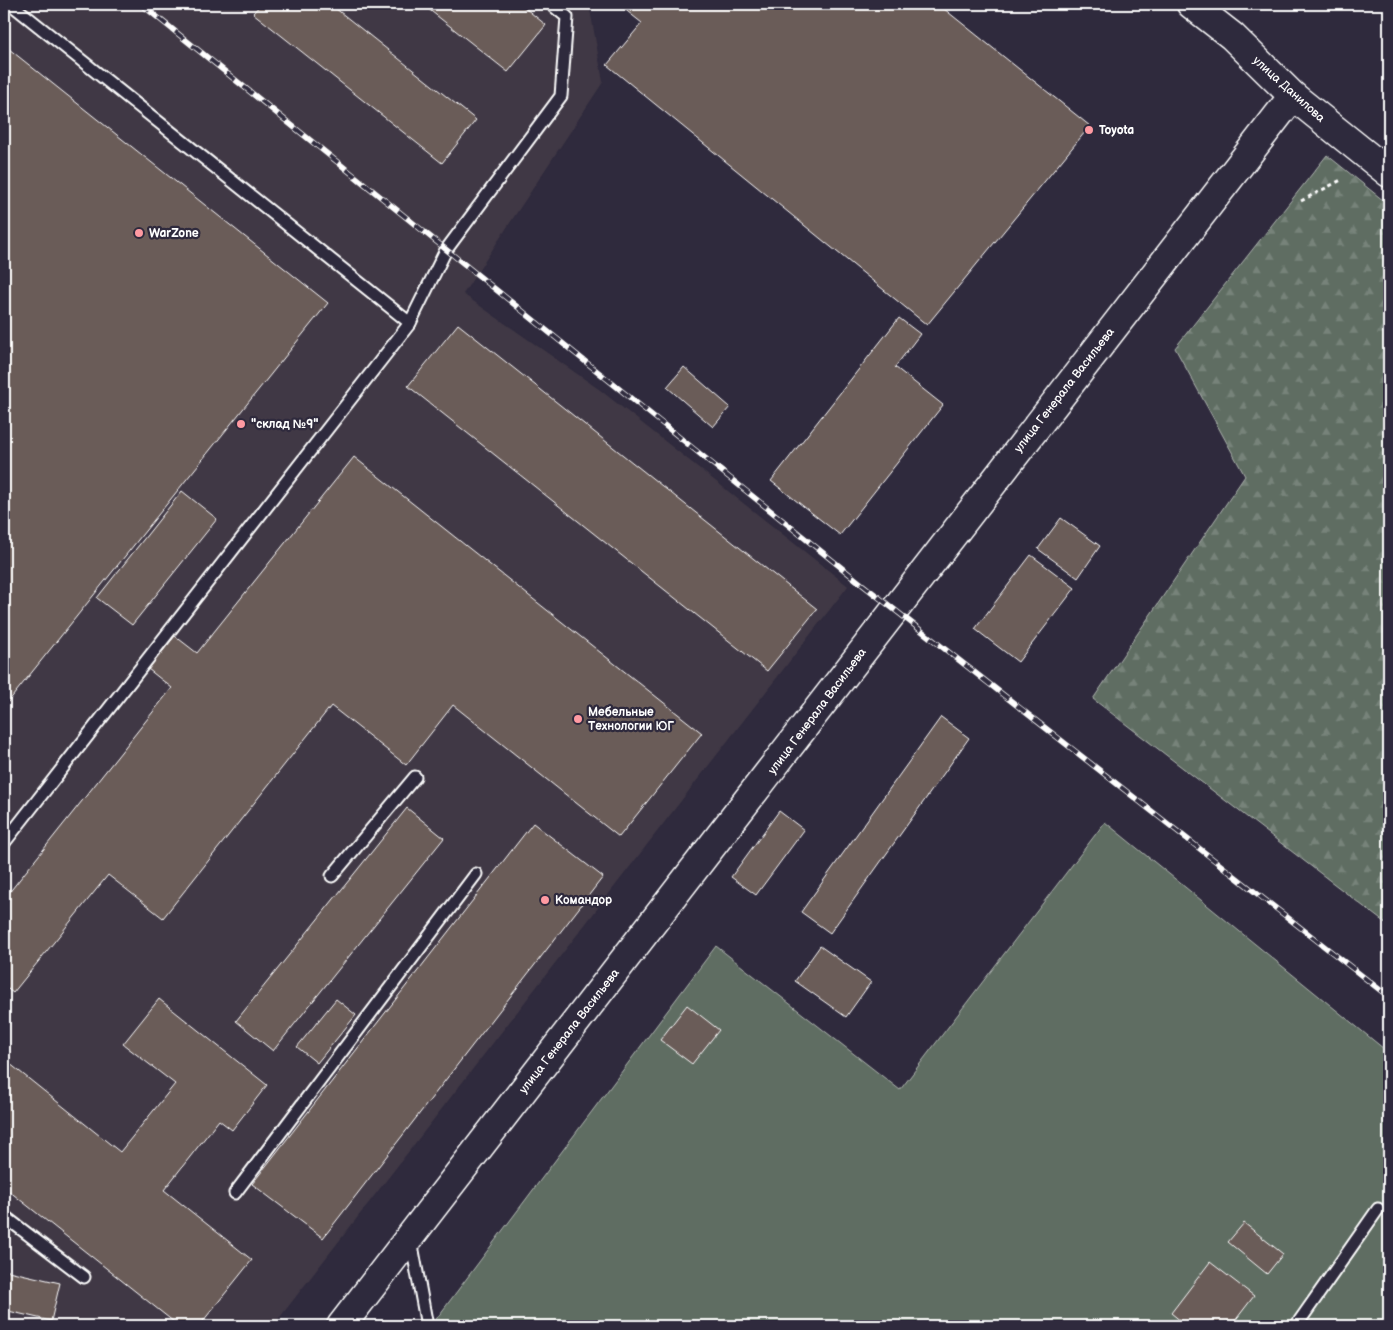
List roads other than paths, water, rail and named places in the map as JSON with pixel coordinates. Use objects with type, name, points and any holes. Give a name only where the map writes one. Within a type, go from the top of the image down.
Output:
[{"type":"main road","name":"улица Данилова","points":[[1191,4],[1232,36],[1294,96],[1389,173]]},
{"type":"main road","name":"улица Генерала Васильева","points":[[341,1326],[899,601],[1294,96]]},
{"type":"lane","points":[[11,4],[410,323]]},
{"type":"lane","points":[[4,843],[410,323],[446,250],[561,96],[567,17],[551,4]]},
{"type":"lane","points":[[332,876],[415,777]]},
{"type":"lane","points":[[235,1193],[476,874]]},
{"type":"lane","points":[[1296,1326],[1378,1209]]},
{"type":"lane","points":[[4,1216],[84,1277]]},
{"type":"lane","points":[[410,1236],[428,1326]]},
{"type":"railway","points":[[141,4],[863,585],[1389,997]]},
{"type":"place","name":"Toyota","points":[[1089,130]]},
{"type":"place","name":"WarZone","points":[[139,233]]},
{"type":"place","name":"\"склад №9\"","points":[[241,424]]},
{"type":"place","name":"Мебельные Технологии ЮГ","points":[[578,719]]},
{"type":"place","name":"Командор","points":[[545,900]]}]
